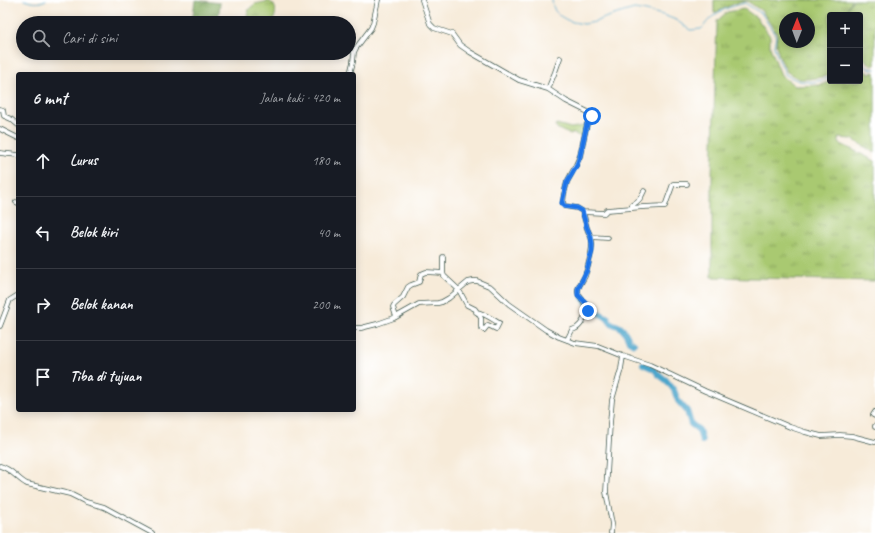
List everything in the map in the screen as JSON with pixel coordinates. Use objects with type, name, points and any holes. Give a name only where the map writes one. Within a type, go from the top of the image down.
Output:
[{"type":"street","points":[[356,48],[371,28],[378,0]]},
{"type":"street","points":[[422,0],[429,22],[434,28],[452,34],[465,49],[519,80],[548,89],[566,101],[590,112],[592,115],[587,124],[578,160],[566,186],[562,203],[564,206],[580,209],[583,212],[604,212],[607,210],[665,206],[674,184],[687,184]]},
{"type":"street","points":[[548,89],[560,58]]},
{"type":"street","points":[[352,72],[353,60]]},
{"type":"street","points":[[0,109],[3,110],[4,116],[8,117],[16,123]]},
{"type":"street","points":[[0,129],[16,137]]},
{"type":"street","points":[[0,153],[16,156]]},
{"type":"street","points":[[632,208],[632,205],[641,198],[644,191]]},
{"type":"street","points":[[568,340],[572,330],[579,326],[588,311],[586,303],[578,295],[578,289],[587,270],[592,251],[591,237],[583,212]]},
{"type":"street","points":[[591,237],[608,238]]},
{"type":"street","points":[[442,257],[444,276],[459,290],[467,305],[474,308],[476,312],[480,318],[481,327],[484,330],[488,325],[496,329],[500,323],[482,313],[476,312]]},
{"type":"street","points":[[396,317],[393,307],[394,305],[403,297],[408,287],[419,282],[421,274],[426,272],[443,273]]},
{"type":"street","points":[[356,328],[377,324],[396,317],[419,304],[442,302],[470,282],[477,281],[491,287],[509,304],[546,330],[559,337],[575,343],[598,346],[650,365],[705,391],[805,432],[821,436],[852,436],[875,442]]},
{"type":"street","points":[[0,326],[10,300],[16,296]]},
{"type":"street","points":[[611,533],[612,524],[606,492],[610,423],[612,400],[623,356]]},
{"type":"street","points":[[875,412],[873,415],[875,416]]},
{"type":"street","points":[[0,466],[11,471],[27,484],[70,494],[86,502],[104,507],[152,533]]},
{"type":"green space","points":[[195,0],[220,3],[219,16],[193,16]]},
{"type":"green space","points":[[714,0],[852,0],[847,12],[827,12],[827,76],[799,79],[787,72],[780,58],[776,45],[777,34],[762,11],[747,1],[736,3],[714,13]]},
{"type":"green space","points":[[853,0],[875,0],[875,65],[871,65],[863,58],[863,12],[848,12],[848,8]]},
{"type":"green space","points":[[269,1],[275,7],[275,16],[248,16],[249,9],[255,4]]},
{"type":"green space","points":[[744,9],[757,18],[770,36],[770,47],[781,75],[795,86],[820,85],[827,82],[827,84],[863,84],[863,70],[869,73],[875,72],[875,153],[852,139],[838,138],[839,143],[875,161],[875,281],[712,277],[712,174],[717,21],[727,12]]},
{"type":"green space","points":[[557,124],[571,128],[583,126],[586,128],[582,137],[572,133],[569,134],[555,127]]},
{"type":"waterway","points":[[24,0],[35,3],[46,0]]},
{"type":"waterway","points":[[552,0],[555,11],[560,16],[573,22],[584,24],[595,22],[634,9],[663,15],[676,20],[690,30],[701,29],[711,18],[720,12],[745,3],[762,14],[776,36],[774,46],[786,75],[799,81],[811,82],[827,78]]},
{"type":"waterway","points":[[863,65],[870,69],[875,69]]},
{"type":"waterway","points":[[583,298],[593,310],[608,318],[609,321],[621,328],[629,341],[634,344]]},
{"type":"waterway","points":[[643,364],[654,369],[674,390],[678,401],[687,411],[691,424],[699,430],[702,441]]},
{"type":"route","points":[[588,311],[586,303],[578,295],[578,289],[587,270],[592,251],[592,239],[584,219],[583,212],[577,208],[564,206],[562,203],[567,182],[576,167],[580,156],[587,124],[592,116]]}]
